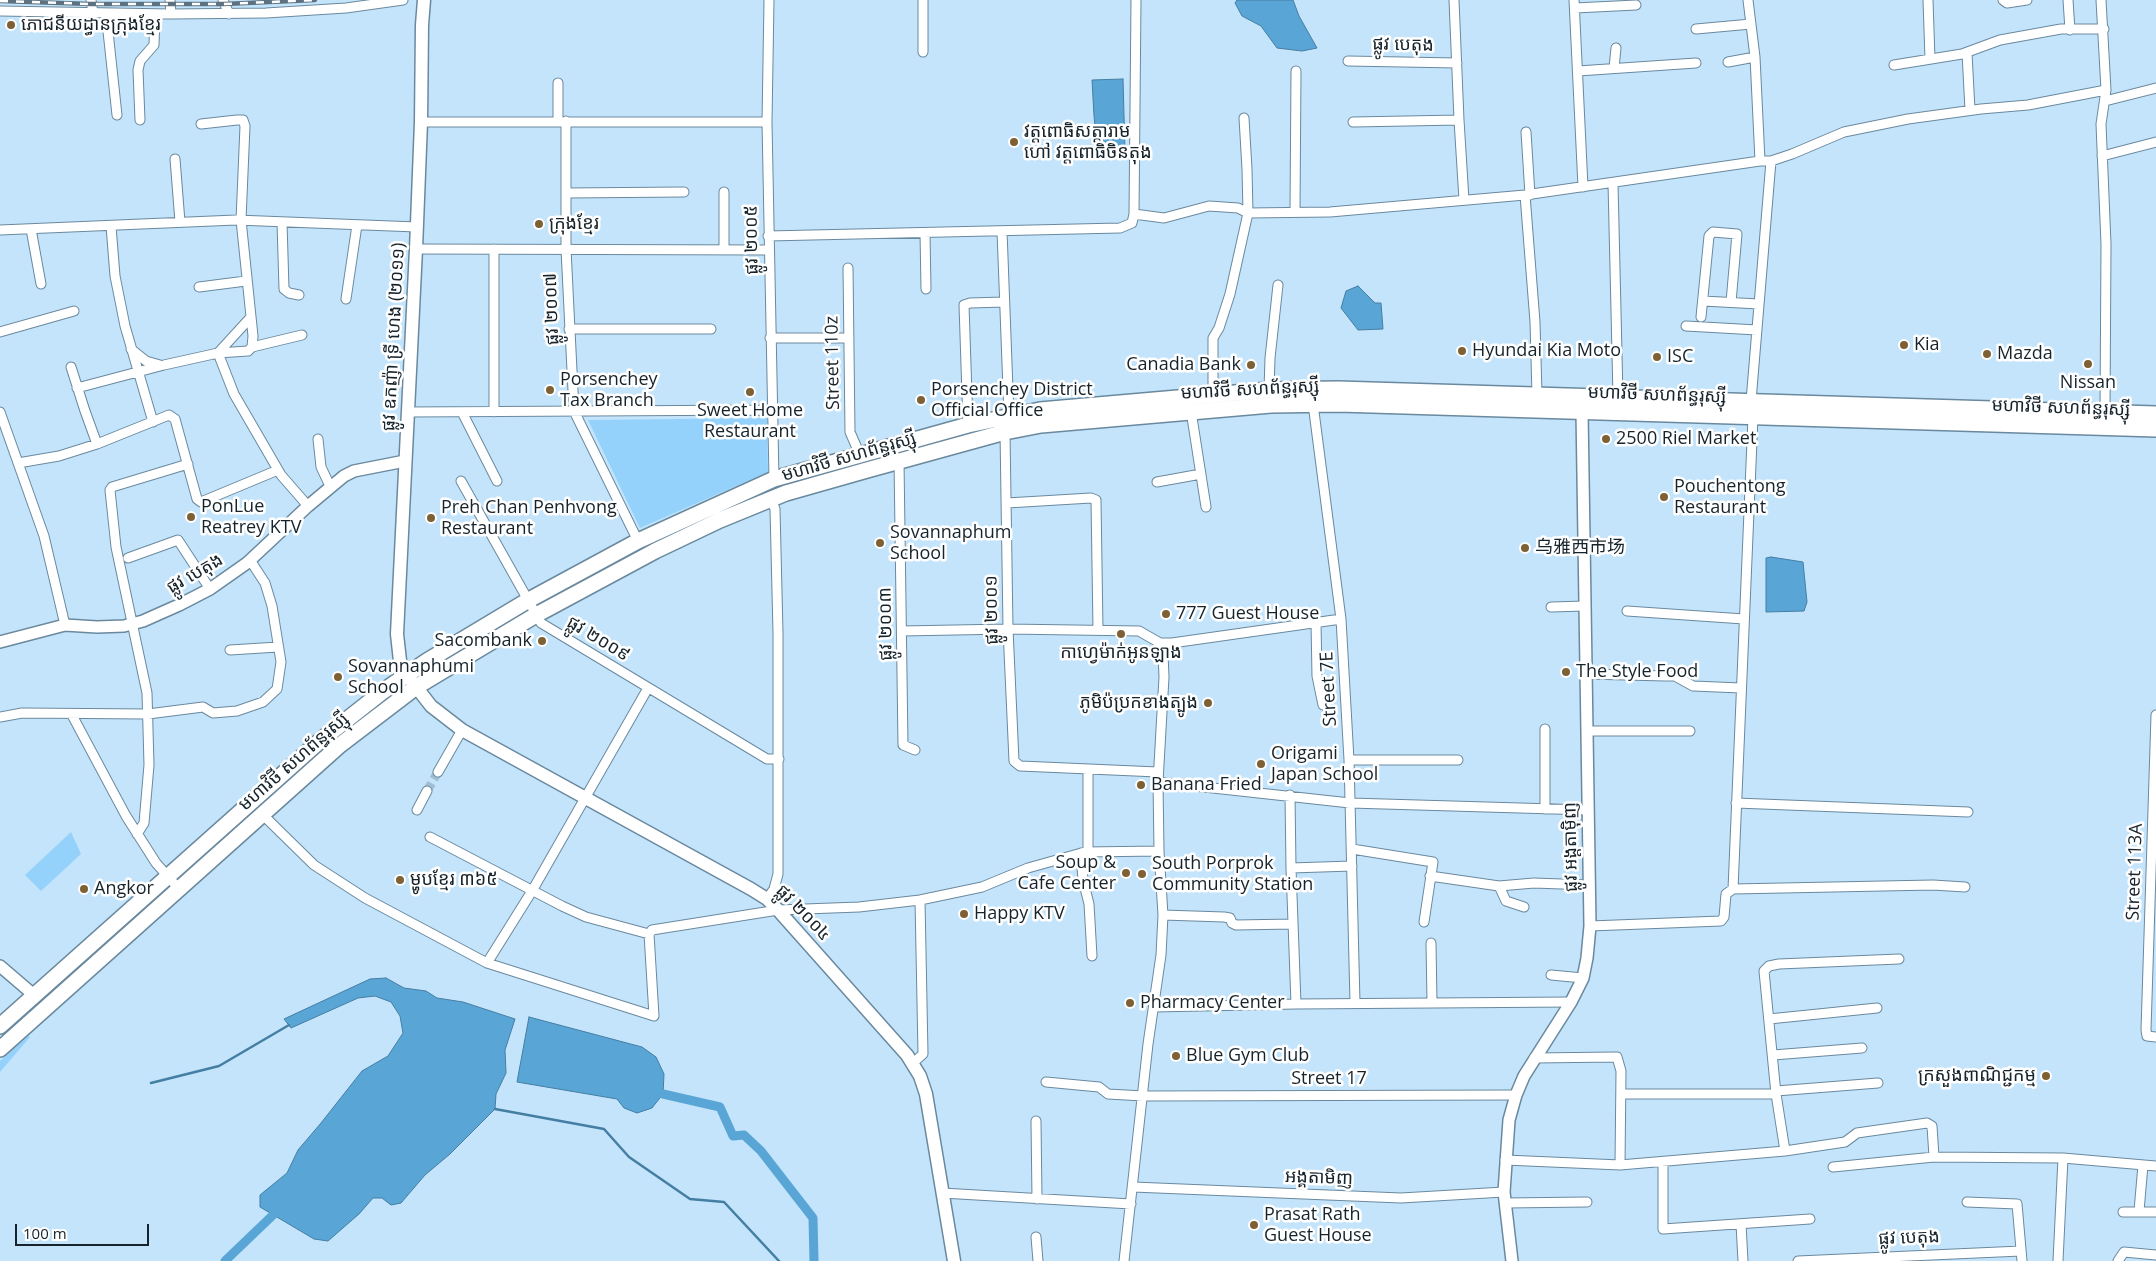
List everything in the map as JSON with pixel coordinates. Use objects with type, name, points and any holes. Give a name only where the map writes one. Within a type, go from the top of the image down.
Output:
[{"type":"highway","name":"មហាវិថី សហព័ន្ធរុស្ស៊ី","points":[[0,1049],[340,745],[416,687],[536,615],[655,551],[720,520],[771,499],[899,461],[1006,432],[1041,425],[1191,411],[1244,399],[1269,390],[1338,389],[1582,411],[2156,429]]},
{"type":"highway","name":"មហាវិថី សហព័ន្ធរុស្ស៊ី","points":[[0,1026],[321,740],[407,674],[527,601],[638,540],[774,479],[968,425],[1009,416],[1040,410],[1213,394],[1244,399],[1313,404],[1467,400],[1537,395],[2156,414]]},
{"type":"highway","points":[[35,996],[47,1008]]},
{"type":"main road","name":"ផ្លូវ ឧកញ៉ា ទ្រី ហេង (២០១១)","points":[[416,687],[400,661],[397,634],[417,227],[424,0]]},
{"type":"main road","name":"ផ្លូវ ២០០៤","points":[[416,687],[431,706],[462,730],[767,899],[778,910],[843,981],[913,1063],[926,1094],[954,1261]]},
{"type":"street","points":[[91,0],[93,13]]},
{"type":"street","points":[[170,0],[171,14]]},
{"type":"street","points":[[223,0],[229,14]]},
{"type":"street","points":[[0,11],[229,14],[346,8],[400,0]]},
{"type":"street","name":"ផ្លូវ ២០០៥","points":[[769,0],[768,236],[774,479]]},
{"type":"street","points":[[923,0],[923,52]]},
{"type":"street","points":[[768,236],[1120,228],[1132,223],[1134,214],[1136,0]]},
{"type":"street","points":[[1454,0],[1464,200]]},
{"type":"street","points":[[1748,0],[1755,57],[1760,161]]},
{"type":"street","points":[[1928,0],[1930,59]]},
{"type":"street","points":[[2003,0],[2007,3],[2027,0]]},
{"type":"street","points":[[2068,0],[2070,30]]},
{"type":"street","points":[[2101,0],[2106,90],[2101,124],[2106,244],[2104,412]]},
{"type":"street","points":[[1583,187],[1574,4],[1636,5]]},
{"type":"street","points":[[106,13],[117,115]]},
{"type":"street","points":[[140,120],[138,70],[140,61],[154,45],[155,14]]},
{"type":"street","points":[[1696,29],[1751,24]]},
{"type":"street","points":[[1894,65],[1966,52],[2000,40],[2061,29],[2104,29]]},
{"type":"street","points":[[1614,68],[1616,48]]},
{"type":"street","points":[[1966,52],[1970,110]]},
{"type":"street","points":[[1728,62],[1755,57]]},
{"type":"street","name":"ផ្លូវ បេតុង","points":[[1348,61],[1457,63]]},
{"type":"street","points":[[1578,70],[1696,63]]},
{"type":"street","points":[[1295,212],[1296,71]]},
{"type":"street","name":"ផ្លូវ ២០០៧","points":[[558,83],[566,193],[566,249],[574,411],[638,540]]},
{"type":"street","points":[[2105,101],[2156,88]]},
{"type":"street","points":[[1134,214],[1164,218],[1208,206],[1238,208],[1248,212],[1330,212],[1528,195],[1760,161],[1771,161],[1844,132],[1908,119],[1970,110],[2028,105],[2106,90]]},
{"type":"street","points":[[1213,394],[1213,338],[1219,328],[1230,294],[1248,212],[1248,169],[1244,118]]},
{"type":"street","points":[[201,124],[243,120],[245,126],[241,220],[251,317],[252,347]]},
{"type":"street","points":[[1353,122],[1459,120]]},
{"type":"street","points":[[421,122],[767,122]]},
{"type":"street","points":[[1526,132],[1537,395]]},
{"type":"street","points":[[2102,156],[2156,142]]},
{"type":"street","points":[[175,159],[180,222]]},
{"type":"street","points":[[1751,401],[1771,161]]},
{"type":"street","points":[[1613,183],[1618,397]]},
{"type":"street","points":[[566,193],[684,192]]},
{"type":"street","points":[[724,192],[724,249]]},
{"type":"street","points":[[0,230],[241,220],[417,227]]},
{"type":"street","points":[[282,222],[284,289],[289,293],[299,294]]},
{"type":"street","points":[[346,299],[356,225]]},
{"type":"street","points":[[111,226],[115,276],[131,349],[153,422]]},
{"type":"street","points":[[31,229],[41,284]]},
{"type":"street","points":[[1002,231],[1009,416]]},
{"type":"street","points":[[925,233],[926,289]]},
{"type":"street","points":[[1701,317],[1710,233],[1737,234],[1731,302]]},
{"type":"street","points":[[416,249],[769,250]]},
{"type":"street","points":[[494,249],[494,412]]},
{"type":"street","name":"Street 110z","points":[[848,268],[850,432],[860,456]]},
{"type":"street","points":[[199,286],[246,281]]},
{"type":"street","points":[[1269,390],[1278,285]]},
{"type":"street","points":[[1703,301],[1759,304]]},
{"type":"street","points":[[968,425],[964,306],[970,303],[1004,302]]},
{"type":"street","points":[[0,332],[74,311]]},
{"type":"street","points":[[218,353],[251,317]]},
{"type":"street","points":[[1686,326],[1757,330]]},
{"type":"street","points":[[569,328],[711,329]]},
{"type":"street","points":[[77,388],[218,353],[248,351],[252,347],[302,335]]},
{"type":"street","points":[[770,338],[849,338]]},
{"type":"street","points":[[131,349],[146,361],[164,365]]},
{"type":"street","points":[[218,353],[234,394],[278,470],[308,506]]},
{"type":"street","points":[[71,367],[98,444]]},
{"type":"street","name":"Street 7E","points":[[1313,404],[1341,619],[1349,760],[1355,1003]]},
{"type":"street","points":[[408,412],[771,410]]},
{"type":"street","points":[[1191,411],[1206,507]]},
{"type":"street","name":"ផ្លូវ អង្តតាម៉ិញ","points":[[1512,1261],[1505,1198],[1505,1160],[1509,1120],[1516,1095],[1534,1058],[1571,1002],[1583,978],[1588,958],[1590,926],[1582,411]]},
{"type":"street","points":[[0,412],[44,536],[65,625]]},
{"type":"street","points":[[462,412],[498,481]]},
{"type":"street","points":[[18,463],[59,456],[98,444],[169,415],[175,419],[197,499],[201,502],[278,470]]},
{"type":"street","points":[[1733,889],[1753,417]]},
{"type":"street","name":"ផ្លូវ ២០០១","points":[[1006,432],[1008,629],[1013,758],[1020,766],[1088,769]]},
{"type":"street","points":[[318,439],[321,467],[330,486]]},
{"type":"street","name":"ផ្លូវ បេតុង","points":[[0,642],[65,625],[104,627],[133,624],[179,606],[210,589],[250,560],[330,486],[344,476],[354,471],[405,461]]},
{"type":"street","name":"ផ្លូវ ២០០៣","points":[[899,461],[903,745],[915,750]]},
{"type":"street","points":[[138,834],[144,823],[149,765],[147,693],[116,547],[110,490],[112,487],[188,464]]},
{"type":"street","points":[[1157,482],[1201,474]]},
{"type":"street","name":"ផ្លូវ ២០០៩","points":[[461,482],[541,624],[767,759],[779,759]]},
{"type":"street","points":[[1007,503],[1091,498],[1096,500],[1098,630]]},
{"type":"street","points":[[767,899],[774,889],[778,874],[779,759],[775,508],[771,499]]},
{"type":"street","points":[[128,558],[178,540],[210,589]]},
{"type":"street","points":[[0,717],[22,713],[72,715],[148,714],[202,707],[213,713],[237,711],[263,702],[278,689],[281,662],[272,606],[265,583],[250,560]]},
{"type":"street","points":[[1551,607],[1585,606]]},
{"type":"street","points":[[1627,611],[1744,619]]},
{"type":"street","points":[[902,631],[1008,629],[1139,631],[1160,643],[1172,644],[1341,619]]},
{"type":"street","points":[[1316,623],[1318,676],[1324,706]]},
{"type":"street","points":[[1124,1261],[1161,956],[1163,915],[1159,851],[1158,772],[1164,698],[1164,654],[1160,643]]},
{"type":"street","points":[[230,650],[278,647]]},
{"type":"street","points":[[1586,674],[1670,676],[1682,679],[1693,686],[1741,688]]},
{"type":"street","points":[[487,963],[532,891],[584,796],[648,688]]},
{"type":"street","points":[[72,715],[138,834],[156,863],[179,889]]},
{"type":"street","name":"Street 113A","points":[[2156,716],[2152,978],[2146,1030],[2147,1036],[2156,1037]]},
{"type":"street","points":[[1545,809],[1546,729]]},
{"type":"street","points":[[438,772],[462,730]]},
{"type":"street","points":[[1587,731],[1690,731]]},
{"type":"street","points":[[1349,760],[1458,760]]},
{"type":"street","points":[[1092,956],[1089,904],[1083,880],[1088,769],[1158,772]]},
{"type":"street","points":[[1158,782],[1350,803],[1588,810]]},
{"type":"street","points":[[417,810],[427,791]]},
{"type":"street","points":[[1290,795],[1296,1004]]},
{"type":"street","points":[[1736,803],[1968,812]]},
{"type":"street","points":[[262,814],[314,865],[365,898],[487,963],[654,1016],[648,934]]},
{"type":"street","points":[[430,837],[532,891],[586,916],[648,934]]},
{"type":"street","points":[[1352,849],[1432,862],[1424,922]]},
{"type":"street","points":[[648,934],[652,930],[778,910],[859,907],[920,900],[982,887],[1028,868],[1085,852],[1159,851]]},
{"type":"street","points":[[1291,868],[1352,866]]},
{"type":"street","points":[[1430,876],[1499,886],[1534,883],[1589,885]]},
{"type":"street","points":[[1590,926],[1721,921],[1724,917],[1726,894],[1733,889],[1933,885],[1965,887]]},
{"type":"street","points":[[1499,886],[1506,901],[1524,907]]},
{"type":"street","points":[[913,1063],[923,1054],[920,900]]},
{"type":"street","points":[[1163,915],[1224,917],[1230,918],[1232,923],[1236,924],[1293,924]]},
{"type":"street","points":[[1431,944],[1432,1002]]},
{"type":"street","points":[[1785,1151],[1776,1093],[1764,970],[1769,966],[1899,959]]},
{"type":"street","points":[[0,966],[35,996]]},
{"type":"street","points":[[1551,975],[1583,978]]},
{"type":"street","points":[[1154,1007],[1432,1002],[1571,1002]]},
{"type":"street","points":[[1769,1020],[1877,1008]]},
{"type":"street","points":[[1773,1054],[1862,1048]]},
{"type":"street","points":[[1534,1058],[1617,1057],[1621,1071],[1620,1166]]},
{"type":"street","name":"Street 17","points":[[1046,1082],[1099,1087],[1108,1094],[1143,1096],[1516,1095]]},
{"type":"street","points":[[1621,1094],[1776,1093],[1878,1082]]},
{"type":"street","points":[[1036,1121],[1037,1199]]},
{"type":"street","points":[[1505,1160],[1620,1166],[1785,1151],[1845,1142],[1857,1133],[1927,1123],[1932,1126],[1934,1157]]},
{"type":"street","points":[[1833,1167],[1934,1157],[2063,1158],[2156,1166]]},
{"type":"street","points":[[2058,1261],[2063,1158]]},
{"type":"street","points":[[1663,1162],[1664,1229],[1810,1219]]},
{"type":"street","points":[[2139,1211],[2143,1165]]},
{"type":"street","name":"អង្គតាមិញ","points":[[1133,1187],[1401,1198],[1505,1198],[1587,1202]]},
{"type":"street","points":[[942,1194],[1131,1204]]},
{"type":"street","points":[[1967,1202],[2017,1204],[2022,1261]]},
{"type":"street","points":[[2123,1212],[2156,1212]]},
{"type":"street","points":[[1742,1224],[1743,1261]]},
{"type":"street","points":[[1036,1237],[1038,1261]]},
{"type":"street","name":"ផ្លូវ បេតុង","points":[[1798,1261],[1862,1260],[2021,1251]]},
{"type":"street","points":[[2118,1261],[2124,1252],[2156,1255]]},
{"type":"shaded area","points":[[1237,0],[1293,0],[1299,16],[1317,48],[1302,51],[1277,48],[1261,26],[1242,16],[1235,3]]},
{"type":"shaded area","points":[[1123,79],[1125,151],[1098,154],[1092,80]]},
{"type":"shaded area","points":[[1358,286],[1375,303],[1381,303],[1383,329],[1358,330],[1341,308],[1346,291]]},
{"type":"shaded area","points":[[767,418],[768,472],[640,528],[588,420]]},
{"type":"shaded area","points":[[1771,557],[1803,562],[1807,602],[1804,611],[1766,612],[1766,558]]},
{"type":"shaded area","points":[[71,832],[81,854],[41,891],[25,875]]},
{"type":"shaded area","points":[[386,978],[404,988],[426,991],[437,998],[463,1002],[515,1019],[505,1050],[506,1073],[496,1094],[495,1109],[450,1154],[425,1175],[401,1203],[391,1205],[382,1198],[373,1198],[359,1214],[328,1241],[314,1239],[260,1207],[260,1195],[287,1173],[298,1150],[362,1071],[388,1056],[403,1033],[400,1016],[391,1002],[375,996],[358,998],[291,1028],[284,1019],[370,979]]},
{"type":"shaded area","points":[[529,1017],[642,1047],[656,1057],[664,1074],[663,1094],[652,1108],[637,1113],[624,1108],[617,1099],[517,1082]]},
{"type":"shaded area","points":[[28,1036],[30,1037],[0,1072],[0,1061]]},
{"type":"waterway","points":[[151,1083],[219,1066],[289,1025]]},
{"type":"waterway","points":[[663,1094],[720,1107],[733,1136],[744,1135],[761,1151],[813,1218],[814,1261]]},
{"type":"waterway","points":[[495,1109],[604,1129],[629,1157],[690,1199],[724,1202],[779,1261]]},
{"type":"waterway","points":[[225,1261],[273,1215]]},
{"type":"tunnel","points":[[427,791],[438,772]]},
{"type":"railway","points":[[0,1],[91,4],[224,4],[315,0]]},
{"type":"place","name":"ភោជនីយដ្ធានក្រុងខ្មែរ","points":[[11,25]]},
{"type":"place","name":"វត្តពោធិសត្តារាម ហៅ វត្តពោធិចិនតុង","points":[[1014,142]]},
{"type":"place","name":"ក្រុងខ្មែរ","points":[[539,224]]},
{"type":"place","name":"Kia","points":[[1904,345]]},
{"type":"place","name":"Hyundai Kia Moto","points":[[1462,351]]},
{"type":"place","name":"Mazda","points":[[1987,354]]},
{"type":"place","name":"ISC","points":[[1657,357]]},
{"type":"place","name":"Nissan","points":[[2088,364]]},
{"type":"place","name":"Canadia Bank","points":[[1251,365]]},
{"type":"place","name":"Porsenchey Tax Branch","points":[[550,390]]},
{"type":"place","name":"Sweet Home Restaurant","points":[[750,392]]},
{"type":"place","name":"Porsenchey District Official Office","points":[[921,400]]},
{"type":"place","name":"2500 Riel Market","points":[[1606,439]]},
{"type":"place","name":"Pouchentong Restaurant","points":[[1664,497]]},
{"type":"place","name":"PonLue Reatrey KTV","points":[[191,517]]},
{"type":"place","name":"Preh Chan Penhvong Restaurant","points":[[431,518]]},
{"type":"place","name":"Sovannaphum School","points":[[880,543]]},
{"type":"place","name":"乌雅西市场","points":[[1525,548]]},
{"type":"place","name":"777 Guest House","points":[[1166,614]]},
{"type":"place","name":"កាហ្វេម៉ាក់អូនឡាង","points":[[1121,634]]},
{"type":"place","name":"Sacombank","points":[[542,641]]},
{"type":"place","name":"The Style Food","points":[[1566,672]]},
{"type":"place","name":"Sovannaphumi School","points":[[338,677]]},
{"type":"place","name":"ភូមិប៉ប្រកខាងត្បូង","points":[[1208,703]]},
{"type":"place","name":"Origami Japan School","points":[[1261,764]]},
{"type":"place","name":"Banana Fried","points":[[1141,785]]},
{"type":"place","name":"Soup & Cafe Center","points":[[1126,873]]},
{"type":"place","name":"South Porprok Community Station","points":[[1142,874]]},
{"type":"place","name":"ម្ហូបខ្មែរ ៣៦៥","points":[[400,880]]},
{"type":"place","name":"Angkor","points":[[84,889]]},
{"type":"place","name":"Happy KTV","points":[[964,914]]},
{"type":"place","name":"Pharmacy Center","points":[[1130,1003]]},
{"type":"place","name":"Blue Gym Club","points":[[1176,1056]]},
{"type":"place","name":"ក្រសួងពាណិជ្ជកម្ម","points":[[2046,1076]]},
{"type":"place","name":"Prasat Rath Guest House","points":[[1254,1225]]}]
